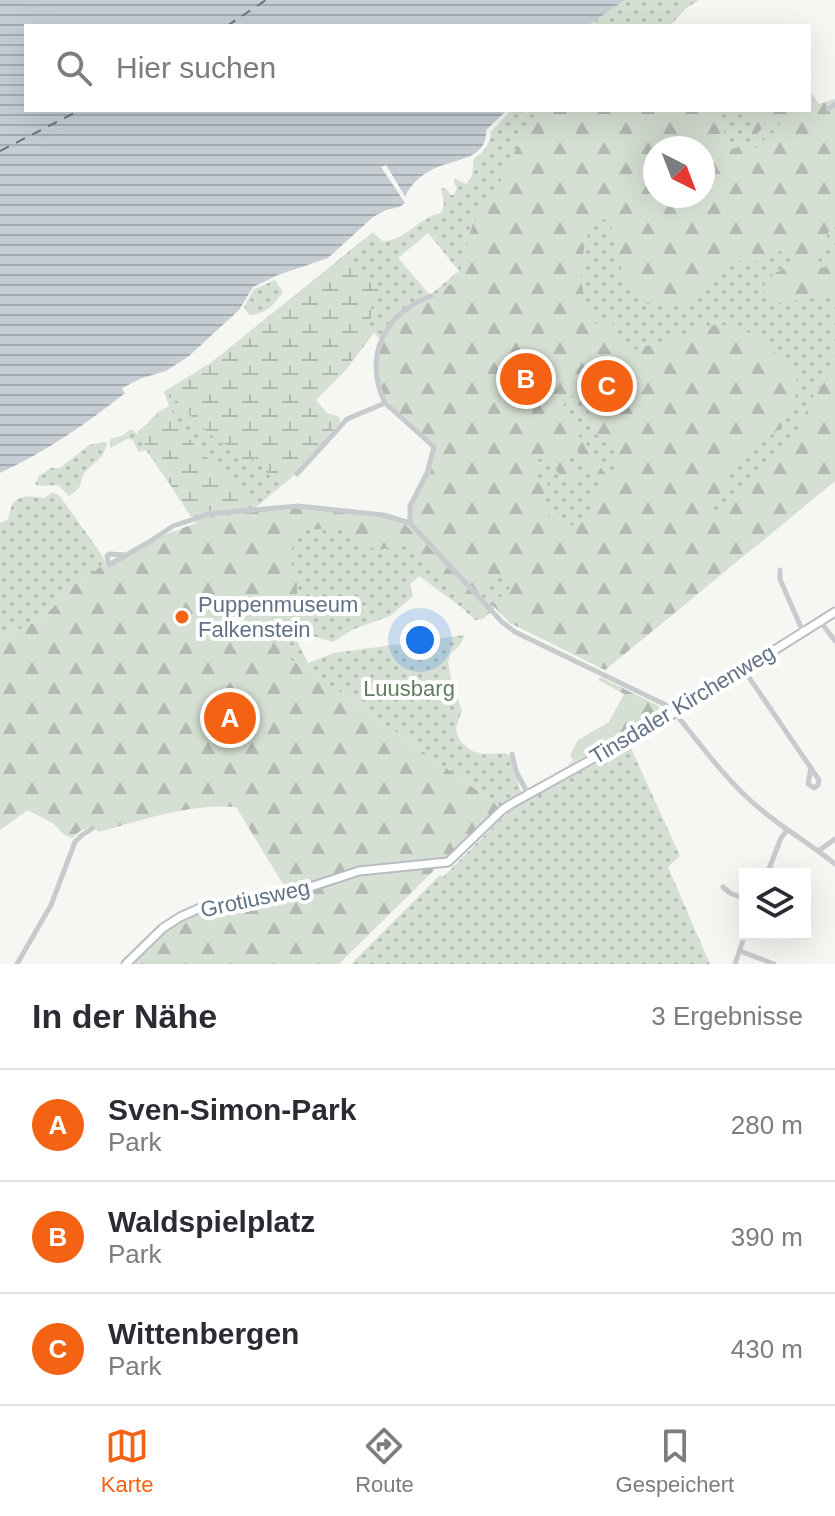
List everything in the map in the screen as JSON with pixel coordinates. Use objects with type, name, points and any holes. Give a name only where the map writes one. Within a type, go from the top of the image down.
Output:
[{"type":"street","points":[[828,109],[835,104]]},
{"type":"street","points":[[410,523],[410,506],[427,473],[434,447],[385,403],[375,369],[382,338],[393,323],[415,303],[431,296]]},
{"type":"street","points":[[297,474],[347,419],[385,403]]},
{"type":"street","points":[[126,555],[173,526],[209,514],[298,506],[383,515],[410,523],[488,608],[515,632],[668,706],[741,793],[770,818],[835,864]]},
{"type":"street","points":[[780,570],[780,579],[803,632]]},
{"type":"street","name":"Tinsdaler Kirchenweg","points":[[448,862],[502,810],[674,712],[835,612]]},
{"type":"street","points":[[821,622],[835,641]]},
{"type":"street","points":[[743,669],[811,768]]},
{"type":"street","points":[[512,754],[516,771],[528,794]]},
{"type":"street","points":[[17,964],[51,905],[75,842],[93,828]]},
{"type":"street","points":[[769,868],[787,830]]},
{"type":"street","points":[[818,851],[835,839]]},
{"type":"street","name":"Grotiusweg","points":[[126,964],[163,928],[187,914],[212,905],[301,890],[359,871],[448,862]]},
{"type":"street","points":[[723,887],[739,897]]},
{"type":"street","points":[[735,964],[743,940]]},
{"type":"street","points":[[740,951],[774,964]]},
{"type":"green space","points":[[625,0],[699,0],[685,9],[672,24],[590,24]]},
{"type":"green space","name":"Luusbarg","points":[[811,93],[819,104],[835,99],[835,481],[605,670],[511,623],[495,608],[483,619],[475,620],[419,576],[410,584],[413,596],[390,616],[354,629],[333,642],[306,634],[296,639],[308,663],[334,653],[465,635],[448,662],[452,685],[462,710],[457,734],[472,751],[506,753],[511,757],[521,792],[499,806],[305,667],[289,659],[146,450],[138,452],[129,439],[110,448],[110,439],[122,436],[131,429],[137,434],[157,413],[169,406],[164,392],[212,362],[373,232],[382,241],[391,240],[441,213],[444,205],[441,188],[454,195],[457,188],[454,178],[466,184],[468,182],[473,160],[485,148],[491,132],[509,112],[811,112]],"holes":[[[428,233],[459,271],[430,295],[398,258]],[[374,333],[383,342],[434,445],[429,474],[410,506],[410,525],[382,516],[254,509],[295,474],[315,400],[344,372]]]},
{"type":"green space","points":[[811,93],[819,104],[835,99],[835,219],[818,254],[819,266],[823,268],[835,257],[835,297],[797,300],[783,305],[767,301],[764,286],[767,281],[798,258],[796,253],[784,251],[774,252],[756,261],[733,261],[704,291],[688,301],[676,305],[646,304],[638,300],[623,274],[610,221],[601,219],[588,233],[581,266],[582,285],[596,324],[608,319],[612,322],[631,353],[643,346],[665,343],[707,326],[730,326],[755,336],[794,370],[796,392],[785,421],[775,432],[732,463],[726,486],[704,512],[706,515],[724,510],[765,462],[794,446],[814,394],[828,378],[835,354],[835,481],[605,670],[510,623],[492,604],[513,586],[507,579],[498,575],[481,596],[413,523],[412,505],[430,474],[435,445],[384,397],[378,374],[379,356],[385,340],[404,316],[458,279],[473,223],[499,184],[522,137],[544,112],[716,112],[727,139],[724,145],[733,149],[747,144],[754,148],[760,146],[780,126],[778,118],[771,118],[756,135],[747,132],[754,116],[760,112],[811,112]],"holes":[[[578,395],[590,398],[586,404],[586,416],[593,423],[592,430],[605,443],[619,449],[612,456],[619,466],[613,479],[609,479],[561,410],[564,403]],[[576,450],[604,486],[592,498],[599,510],[586,521],[581,520],[571,526],[559,513],[554,519],[550,518],[544,497],[551,494],[547,482],[534,477],[533,459],[546,459],[573,484],[580,476],[567,456]]]},
{"type":"green space","points":[[345,256],[381,291],[368,304],[376,314],[366,322],[374,332],[343,373],[316,400],[327,413],[340,417],[340,422],[283,485],[272,479],[255,458],[248,464],[226,444],[221,444],[164,392],[212,362]]},
{"type":"green space","points":[[275,280],[283,292],[280,297],[265,311],[249,315],[244,307],[253,290]]},
{"type":"green space","points":[[169,406],[187,437],[255,507],[209,511],[191,517],[137,432]]},
{"type":"green space","points":[[105,442],[103,455],[84,473],[79,488],[69,496],[58,485],[35,484],[39,476],[51,468],[60,468],[89,445]]},
{"type":"green space","points":[[52,492],[59,495],[106,563],[74,585],[43,618],[0,639],[0,522],[8,519],[15,501],[27,497],[45,498]]},
{"type":"green space","points":[[292,507],[381,517],[405,525],[490,612],[483,619],[422,555],[403,546],[378,550],[337,528],[330,528],[308,530],[300,536],[288,555],[297,577],[297,614],[285,627],[289,659],[305,667],[499,806],[339,964],[133,964],[164,933],[188,918],[231,905],[291,897],[236,807],[184,810],[98,832],[94,826],[72,838],[28,810],[0,830],[0,639],[43,618],[74,585],[106,563],[162,536],[209,518]]},
{"type":"green space","points":[[600,677],[659,706],[659,716],[569,765],[573,761],[570,755],[578,740],[609,722],[624,694],[598,680]]},
{"type":"green space","points":[[630,746],[680,856],[668,867],[710,964],[351,964],[503,817],[521,803]]},
{"type":"shaded area","points":[[0,0],[625,0],[590,24],[24,24],[24,112],[505,112],[486,130],[485,140],[475,153],[428,172],[405,196],[386,165],[381,167],[405,203],[373,217],[328,258],[253,287],[239,310],[189,356],[166,371],[122,388],[125,393],[80,426],[0,473]]},
{"type":"ferry route","points":[[230,24],[266,0]]},
{"type":"ferry route","points":[[0,151],[76,112]]},
{"type":"place","name":"Waldspielplatz","points":[[526,379]]},
{"type":"place","name":"Wittenbergen","points":[[607,386]]},
{"type":"place","name":"Puppenmuseum Falkenstein","points":[[182,617]]},
{"type":"place","name":"Sven-Simon-Park","points":[[230,718]]}]
